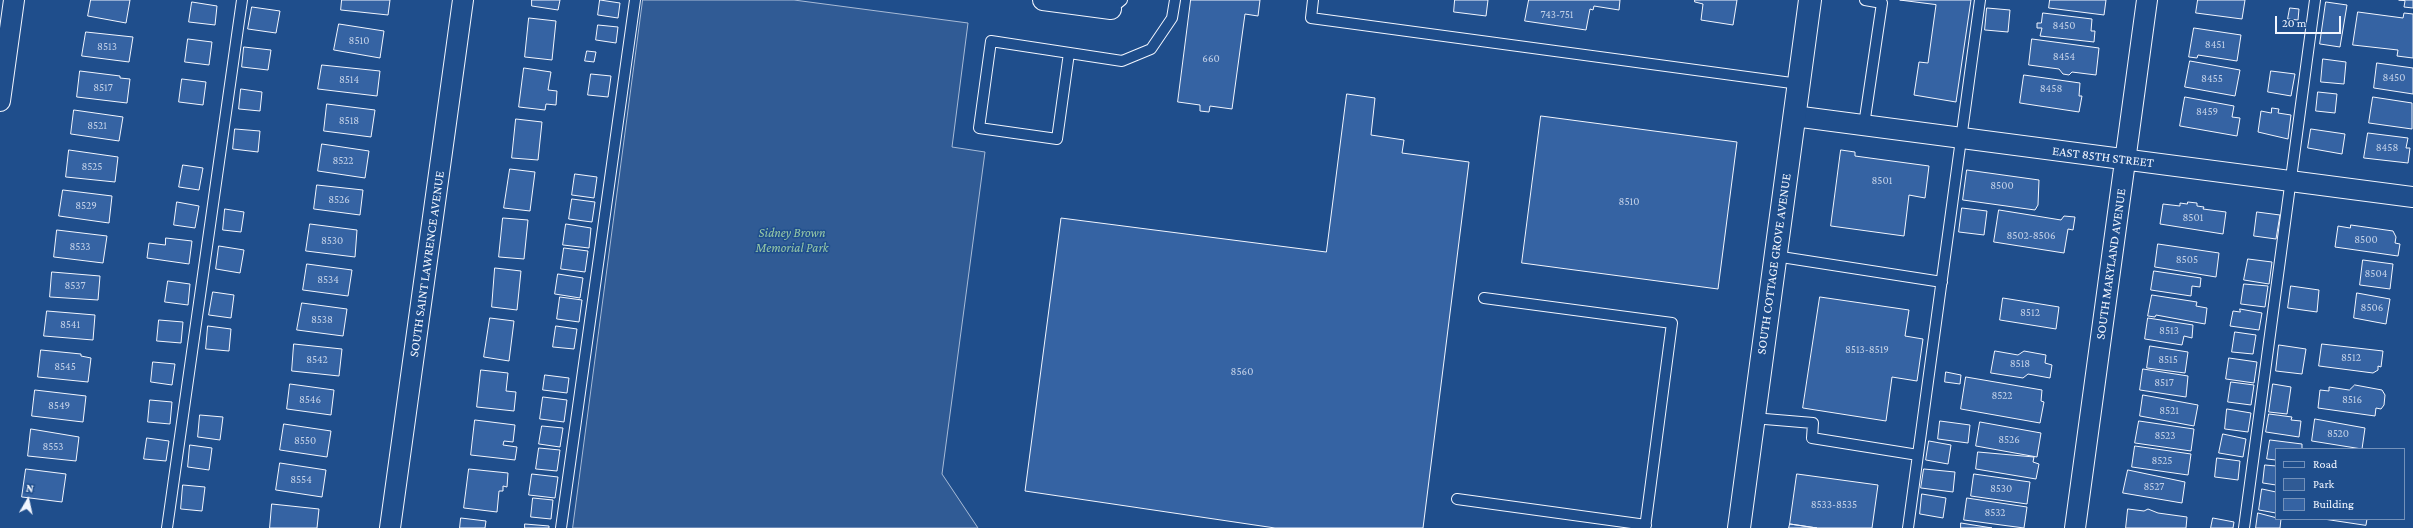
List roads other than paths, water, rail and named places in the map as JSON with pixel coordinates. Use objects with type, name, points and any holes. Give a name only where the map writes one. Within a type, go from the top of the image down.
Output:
[{"type":"main road","name":"SOUTH COTTAGE GROVE AVENUE","points":[[1738,528],[1810,0]]},
{"type":"street","points":[[0,101],[14,0]]},
{"type":"street","name":"SOUTH SAINT LAWRENCE AVENUE","points":[[390,528],[464,0]]},
{"type":"street","points":[[1042,0],[1116,5]]},
{"type":"street","name":"SOUTH MARYLAND AVENUE","points":[[2075,528],[2147,0]]},
{"type":"street","name":"EAST 85TH STREET","points":[[1794,116],[2413,198]]},
{"type":"lane","points":[[167,528],[242,0]]},
{"type":"lane","points":[[561,528],[635,0]]},
{"type":"lane","points":[[1069,53],[1057,139],[979,128],[991,41],[1122,61],[1151,49],[1172,18],[1175,0]]},
{"type":"lane","points":[[1313,0],[1311,18],[1799,84]]},
{"type":"lane","points":[[1864,125],[1882,3],[1865,0]]},
{"type":"lane","points":[[1908,528],[1980,0]]},
{"type":"lane","points":[[2244,528],[2315,0]]},
{"type":"lane","points":[[1775,256],[1942,282]]},
{"type":"lane","points":[[1457,499],[1646,526],[1672,323],[1484,298]]},
{"type":"lane","points":[[1753,418],[1814,424],[1812,438],[1918,455]]},
{"type":"park label","name":"Sidney Brown Memorial Park","points":[[792,240]]}]
